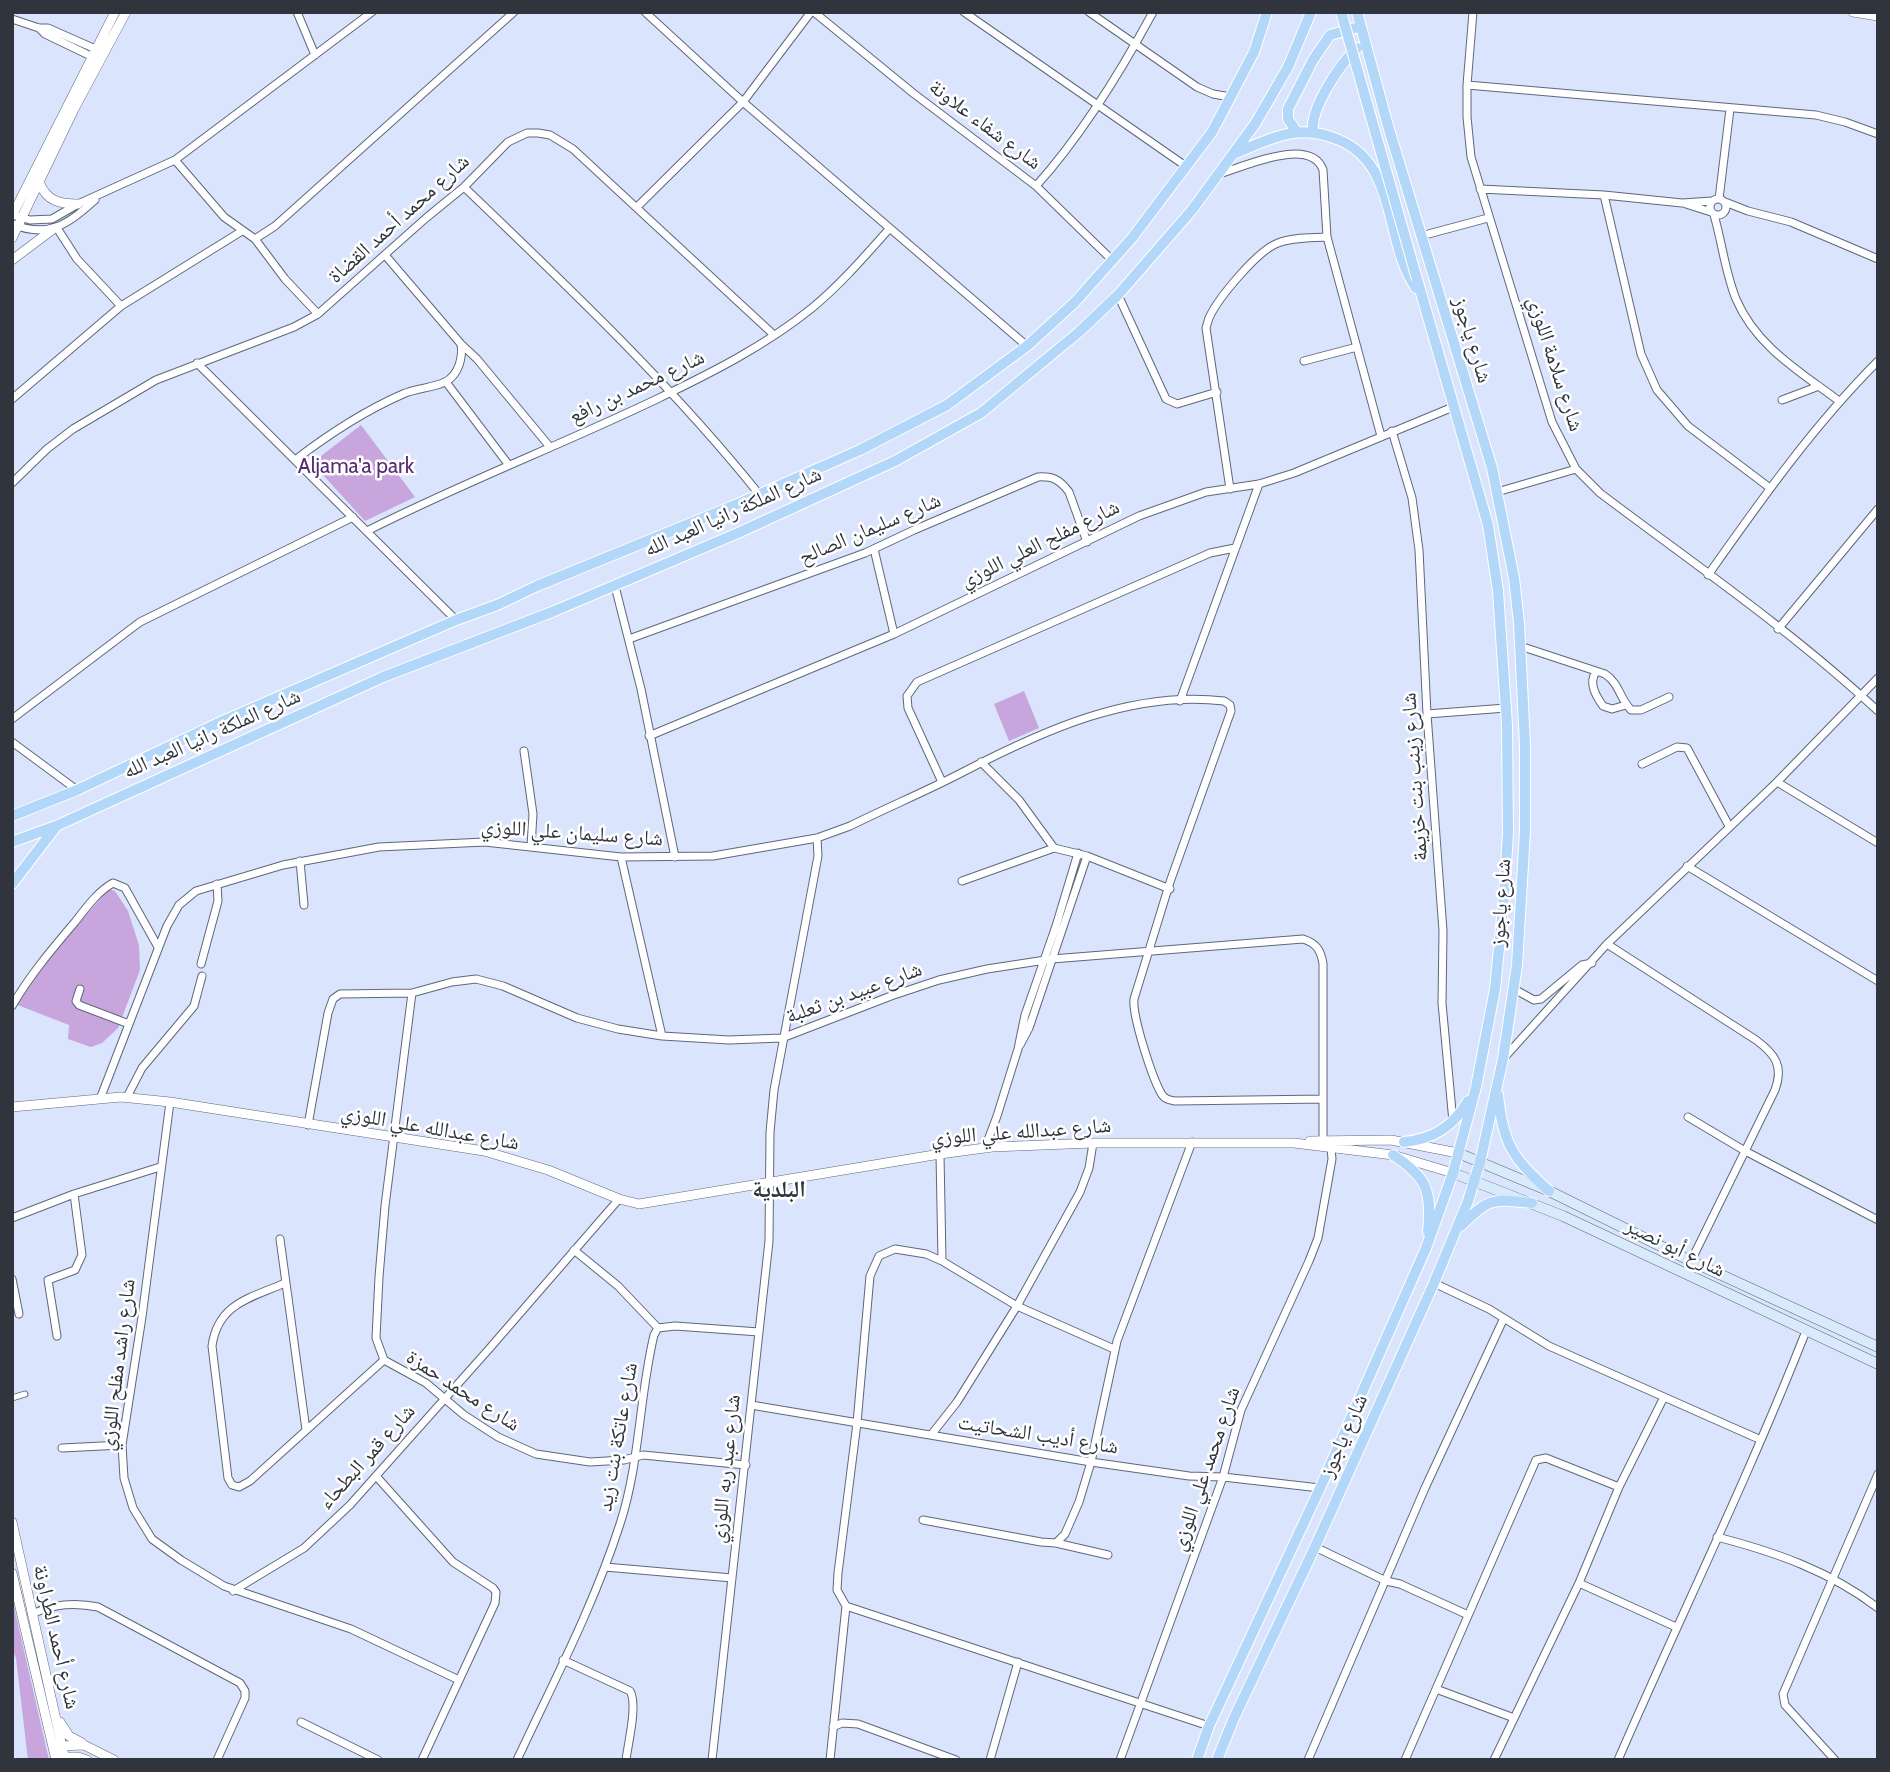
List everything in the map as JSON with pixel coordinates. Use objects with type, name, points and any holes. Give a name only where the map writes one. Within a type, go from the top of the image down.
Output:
[{"type":"main road","name":"شارع الملكة رانيا العبد الله","points":[[17,841],[56,826],[383,677],[478,642],[738,533],[895,461],[961,426],[1003,397],[1079,332],[1150,261],[1222,173],[1255,124],[1283,76],[1311,12]]},
{"type":"main road","name":"شارع ياجوز","points":[[1197,1760],[1209,1726],[1320,1488],[1426,1248],[1452,1173],[1476,1087],[1494,989],[1504,897],[1508,833],[1506,708],[1498,591],[1488,525],[1341,12]]},
{"type":"main road","name":"شارع ياجوز","points":[[1217,1760],[1456,1231],[1480,1162],[1503,1059],[1514,989],[1525,831],[1525,745],[1514,578],[1497,492],[1357,12]]},
{"type":"main road","name":"شارع الملكة رانيا العبد الله","points":[[12,816],[77,790],[225,720],[456,620],[759,495],[860,450],[947,405],[1027,346],[1113,261],[1212,132],[1254,52],[1267,14]]},
{"type":"main road","points":[[1296,131],[1288,119],[1288,108],[1321,45],[1334,32],[1361,27]]},
{"type":"main road","points":[[1313,132],[1313,120],[1330,86],[1348,56],[1364,41]]},
{"type":"main road","points":[[1235,154],[1296,131],[1313,132],[1348,144],[1368,160],[1385,197],[1408,273],[1421,293]]},
{"type":"main road","points":[[12,884],[56,826]]},
{"type":"main road","points":[[12,829],[17,841]]},
{"type":"main road","points":[[1497,1085],[1501,1122],[1507,1143],[1518,1161],[1549,1191]]},
{"type":"main road","points":[[1404,1142],[1424,1140],[1440,1133],[1463,1110],[1476,1087]]},
{"type":"main road","name":"شارع أبو نصير","points":[[1458,1153],[1549,1191],[1691,1261],[1878,1347]]},
{"type":"main road","points":[[1393,1156],[1414,1169],[1427,1193],[1429,1213],[1426,1248]]},
{"type":"main road","name":"شارع أبو نصير","points":[[1452,1173],[1532,1203],[1878,1364]]},
{"type":"main road","points":[[1456,1231],[1479,1208],[1493,1200],[1532,1203]]},
{"type":"street","points":[[16,220],[40,184],[115,12]]},
{"type":"street","points":[[12,238],[16,220],[98,55],[126,12]]},
{"type":"street","points":[[297,12],[316,55]]},
{"type":"street","points":[[12,260],[98,197],[141,174],[175,160],[371,12]]},
{"type":"street","points":[[255,239],[275,226],[306,199],[514,12]]},
{"type":"street","points":[[645,12],[743,102],[1027,346]]},
{"type":"street","points":[[637,207],[743,102],[813,12]]},
{"type":"street","name":"شارع شفاء علاونة","points":[[813,12],[1036,186],[1054,166],[1098,104],[1153,12]]},
{"type":"street","points":[[964,12],[1187,167]]},
{"type":"street","points":[[1089,12],[1197,87],[1213,94],[1231,97]]},
{"type":"street","name":"شارع سلامة اللوزي","points":[[1474,12],[1467,85],[1471,157],[1539,386],[1552,422],[1576,469],[1601,493],[1862,695],[1878,711]]},
{"type":"street","points":[[1853,12],[1878,16]]},
{"type":"street","points":[[12,19],[39,28],[48,28],[98,55]]},
{"type":"street","points":[[1467,85],[1816,115],[1878,134]]},
{"type":"street","points":[[1720,237],[1724,213],[1719,201],[1730,109]]},
{"type":"street","name":"شارع محمد أحمد القضاة","points":[[14,477],[95,414],[156,380],[294,327],[318,314],[464,187],[508,142],[527,133],[550,135],[573,149],[774,335]]},
{"type":"street","points":[[1222,173],[1277,156],[1308,155],[1316,158],[1323,170],[1327,237],[1381,436]]},
{"type":"street","points":[[175,160],[211,204],[255,239],[285,279],[318,314]]},
{"type":"street","points":[[40,184],[43,192],[52,200],[61,204],[78,204]]},
{"type":"street","points":[[1036,186],[1113,261]]},
{"type":"street","points":[[464,187],[591,310],[735,465],[759,495]]},
{"type":"street","points":[[1480,189],[1604,195],[1682,203],[1719,201],[1791,222],[1878,259]]},
{"type":"street","points":[[1604,195],[1641,354],[1657,390],[1688,426],[1770,488]]},
{"type":"street","points":[[16,220],[52,219],[78,204],[98,197]]},
{"type":"street","points":[[1719,201],[1710,206],[1736,297],[1758,336],[1773,352],[1839,401]]},
{"type":"street","points":[[1682,203],[1712,213],[1748,211]]},
{"type":"street","points":[[1421,236],[1488,218]]},
{"type":"street","points":[[16,220],[37,230],[54,229]]},
{"type":"street","name":"شارع محمد بن رافع","points":[[367,531],[435,496],[550,447],[720,367],[774,335],[813,307],[849,274],[890,228]]},
{"type":"street","points":[[54,229],[77,259],[121,306]]},
{"type":"street","points":[[12,399],[121,306],[242,231]]},
{"type":"street","points":[[1230,489],[1206,328],[1211,313],[1266,249],[1284,241],[1327,237]]},
{"type":"street","points":[[385,255],[550,447]]},
{"type":"street","points":[[1118,295],[1166,399],[1177,404],[1217,392]]},
{"type":"street","points":[[295,460],[337,429],[376,406],[417,388],[446,382],[460,365],[461,344]]},
{"type":"street","points":[[1304,361],[1357,347]]},
{"type":"street","points":[[1708,575],[1770,488],[1839,401],[1878,361]]},
{"type":"street","points":[[197,363],[456,620]]},
{"type":"street","points":[[446,382],[508,464]]},
{"type":"street","points":[[1782,400],[1819,386]]},
{"type":"street","name":"شارع مفلح العلي اللوزي","points":[[649,736],[894,634],[1151,511],[1206,492],[1259,484],[1294,473],[1453,407]]},
{"type":"street","name":"شارع زينب بنت خزيمة","points":[[1392,431],[1412,498],[1416,524],[1443,931],[1442,1003],[1453,1122]]},
{"type":"street","points":[[1497,492],[1576,469]]},
{"type":"street","name":"شارع سليمان الصالح","points":[[629,639],[874,549],[1038,477],[1056,479],[1069,492],[1087,542]]},
{"type":"street","points":[[1180,701],[1259,484]]},
{"type":"street","points":[[1778,629],[1878,509]]},
{"type":"street","points":[[12,719],[140,622],[353,517]]},
{"type":"street","points":[[942,782],[908,708],[907,696],[918,682],[1199,558],[1235,548]]},
{"type":"street","points":[[874,549],[894,634]]},
{"type":"street","points":[[615,586],[629,639],[675,857]]},
{"type":"street","points":[[1520,646],[1605,674],[1614,681],[1626,705],[1636,712],[1669,696]]},
{"type":"street","points":[[1596,673],[1592,685],[1603,705],[1612,709],[1626,705]]},
{"type":"street","points":[[1503,1059],[1607,944],[1777,782],[1878,678]]},
{"type":"street","name":"شارع سليمان علي اللوزي","points":[[100,1099],[173,914],[184,900],[196,891],[300,862],[379,846],[485,842],[621,857],[675,857],[713,856],[817,838],[850,826],[1039,735],[1083,718],[1148,704],[1224,701],[1230,705],[1229,723],[1169,888]]},
{"type":"street","points":[[1427,715],[1506,708]]},
{"type":"street","points":[[12,742],[77,790]]},
{"type":"street","points":[[1642,764],[1677,747],[1687,748],[1729,827]]},
{"type":"street","points":[[524,751],[533,814],[531,846]]},
{"type":"street","points":[[981,762],[1019,800],[1054,848]]},
{"type":"street","points":[[1777,782],[1878,843]]},
{"type":"street","name":"شارع عبد ربه اللوزي","points":[[712,1760],[769,1241],[770,1132],[774,1090],[818,856],[817,838]]},
{"type":"street","points":[[962,881],[1054,848],[1087,856],[1169,888],[1133,1004],[1144,1048],[1164,1097],[1175,1101],[1323,1099],[1323,1141]]},
{"type":"street","points":[[985,1148],[1078,853]]},
{"type":"street","points":[[1018,1049],[1026,1037],[1087,856]]},
{"type":"street","points":[[621,857],[662,1036]]},
{"type":"street","points":[[300,862],[304,905]]},
{"type":"street","points":[[1687,866],[1878,981]]},
{"type":"street","points":[[12,1006],[50,951],[98,895],[113,883],[122,886],[129,893],[158,947]]},
{"type":"street","points":[[201,964],[218,901],[217,884]]},
{"type":"street","name":"شارع عبيد بن ثعلبة","points":[[308,1125],[328,1013],[332,999],[340,994],[412,993],[452,982],[476,979],[503,986],[577,1018],[662,1036],[729,1040],[782,1038],[939,980],[987,968],[1052,959],[1296,939],[1314,944],[1323,964],[1323,1099]]},
{"type":"street","points":[[1607,944],[1726,1019],[1773,1054],[1779,1066],[1778,1082],[1691,1261]]},
{"type":"street","points":[[1514,989],[1529,998],[1541,999],[1582,965],[1592,963]]},
{"type":"street","points":[[127,1097],[142,1068],[194,1006],[202,976]]},
{"type":"street","points":[[79,989],[76,1002],[79,1005],[129,1024]]},
{"type":"street","name":"شارع محمد حمزة","points":[[412,993],[385,1206],[379,1277],[376,1338],[384,1360],[426,1383],[464,1415],[498,1437],[537,1454],[590,1462],[624,1460],[643,1455],[746,1465]]},
{"type":"street","name":"شارع عبدالله علي اللوزي","points":[[12,1107],[127,1097],[170,1102],[509,1157],[619,1199],[645,1204],[985,1148],[1093,1143],[1323,1141],[1404,1142],[1458,1153]]},
{"type":"street","name":"شارع راشد مفلح اللوزي","points":[[170,1102],[122,1445],[127,1494],[152,1538],[181,1560],[233,1591],[351,1629],[459,1680]]},
{"type":"street","points":[[1688,1117],[1745,1151],[1878,1220]]},
{"type":"street","points":[[1056,1543],[1065,1534],[1091,1462],[1114,1349],[1156,1231],[1192,1142]]},
{"type":"street","points":[[930,1435],[957,1402],[1017,1306],[1080,1192],[1089,1168],[1093,1143]]},
{"type":"street","name":"شارع عبدالله علي اللوزي","points":[[1294,1143],[1393,1156],[1452,1173]]},
{"type":"street","name":"شارع محمد علي اللوزي","points":[[1120,1760],[1223,1477],[1241,1410],[1294,1298],[1318,1238],[1332,1159],[1331,1149]]},
{"type":"street","points":[[940,1154],[942,1261]]},
{"type":"street","points":[[12,1218],[74,1194],[160,1167]]},
{"type":"street","points":[[57,1336],[47,1282],[51,1277],[75,1270],[81,1258],[74,1194]]},
{"type":"street","name":"شارع قمر البطحاء","points":[[233,1591],[304,1548],[376,1476],[619,1199]]},
{"type":"street","points":[[280,1239],[306,1430]]},
{"type":"street","points":[[830,1760],[846,1606],[837,1590],[858,1423],[868,1289],[873,1265],[879,1256],[895,1249],[913,1250],[942,1261],[1017,1306],[1114,1349]]},
{"type":"street","points":[[574,1250],[618,1286],[659,1328],[675,1326],[759,1332]]},
{"type":"street","points":[[12,1279],[19,1314]]},
{"type":"street","points":[[285,1283],[231,1308],[220,1319],[214,1333],[212,1346],[230,1483],[237,1487],[250,1481],[384,1360]]},
{"type":"street","points":[[1434,1283],[1489,1310],[1549,1346],[1761,1440]]},
{"type":"street","points":[[1308,1760],[1425,1488],[1503,1320]]},
{"type":"street","name":"شارع عاتكة بنت زيد","points":[[517,1760],[605,1567],[621,1523],[635,1457],[651,1347],[659,1328]]},
{"type":"street","points":[[1618,1760],[1761,1440],[1806,1331]]},
{"type":"street","points":[[12,1398],[25,1394]]},
{"type":"street","points":[[1494,1760],[1579,1583],[1619,1487],[1664,1397]]},
{"type":"street","name":"شارع أديب الشحاتيت","points":[[751,1405],[1091,1462],[1189,1476],[1223,1477],[1320,1488]]},
{"type":"street","points":[[62,1448],[122,1445]]},
{"type":"street","points":[[1405,1760],[1521,1491],[1538,1458],[1546,1458],[1619,1487]]},
{"type":"street","points":[[1835,1760],[1798,1722],[1782,1699],[1785,1684],[1834,1579],[1878,1474]]},
{"type":"street","points":[[376,1476],[453,1562],[493,1587],[496,1592],[495,1603],[482,1635],[422,1760]]},
{"type":"street","points":[[923,1520],[1056,1543],[1108,1555]]},
{"type":"street","name":"شارع أحمد الطراونة","points":[[12,1522],[56,1716],[57,1746]]},
{"type":"street","points":[[1717,1537],[1793,1560],[1834,1579],[1878,1608]]},
{"type":"street","points":[[1315,1547],[1386,1581],[1400,1584],[1468,1615]]},
{"type":"street","points":[[605,1567],[732,1578]]},
{"type":"street","name":"شارع أحمد الطراونة","points":[[12,1573],[60,1759]]},
{"type":"street","points":[[1579,1583],[1676,1627]]},
{"type":"street","points":[[32,1614],[64,1604],[98,1606],[240,1683],[245,1691],[245,1698],[218,1760]]},
{"type":"street","points":[[846,1606],[1209,1726]]},
{"type":"street","points":[[564,1660],[630,1690],[633,1706],[626,1760]]},
{"type":"street","points":[[990,1760],[1018,1662]]},
{"type":"street","points":[[1436,1689],[1514,1718]]},
{"type":"street","points":[[56,1716],[69,1735],[114,1760]]},
{"type":"street","points":[[301,1722],[378,1760]]},
{"type":"street","points":[[833,1727],[842,1723],[858,1724],[956,1760]]},
{"type":"street","points":[[57,1746],[78,1744],[90,1747]]},
{"type":"street","points":[[60,1759],[87,1760]]},
{"type":"green space","name":"Aljama'a park","points":[[361,425],[415,497],[365,521],[312,463]]},
{"type":"green space","points":[[1024,691],[1039,728],[1009,741],[994,704]]},
{"type":"green space","points":[[109,889],[115,891],[128,911],[139,945],[140,970],[118,1028],[102,1043],[91,1047],[68,1039],[69,1025],[15,1004],[48,958]]},
{"type":"green space","points":[[12,1598],[49,1760],[28,1760],[16,1658],[12,1649]]},
{"type":"district","name":"البلدية","points":[[779,1190]]}]
